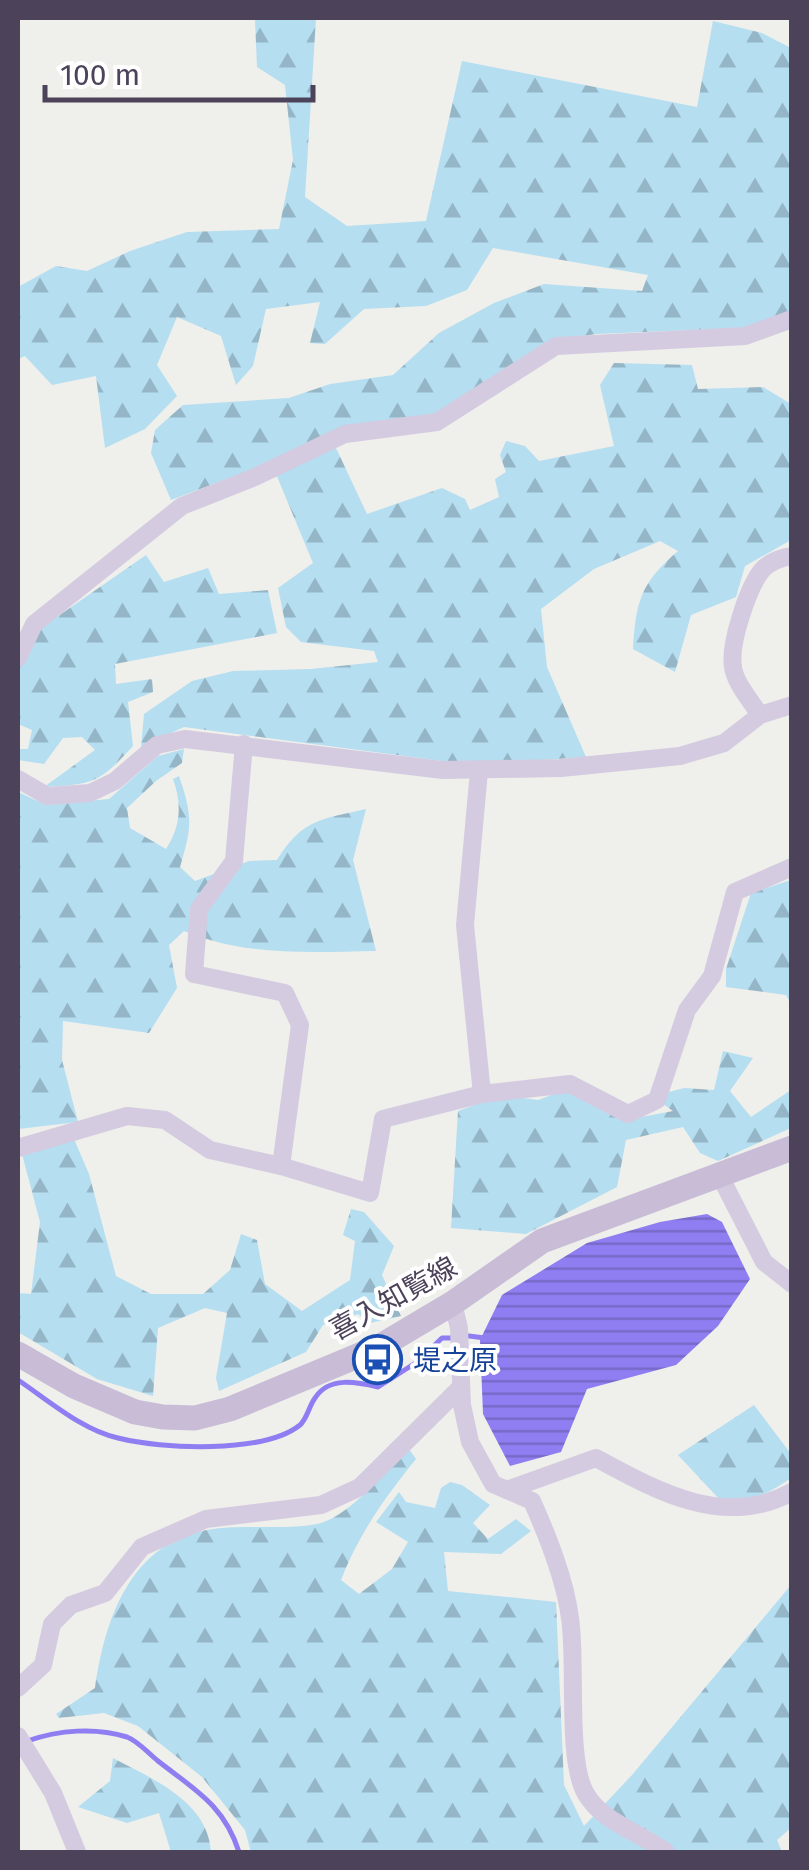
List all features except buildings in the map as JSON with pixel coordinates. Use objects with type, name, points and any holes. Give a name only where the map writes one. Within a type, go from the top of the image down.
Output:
[{"type":"main road","name":"喜入知覧線","points":[[18,1354],[74,1386],[135,1412],[195,1418],[230,1409],[378,1346],[453,1304],[542,1242],[792,1148]]},
{"type":"street","points":[[18,658],[34,624],[182,506],[345,434],[438,422],[556,346],[745,336],[792,319]]},
{"type":"street","points":[[760,716],[733,672],[732,656],[746,599],[763,570],[781,557],[792,556]]},
{"type":"street","points":[[18,780],[47,796],[90,794],[114,781],[157,745],[185,738],[479,772],[561,768],[680,756],[724,743],[760,716],[792,705]]},
{"type":"street","points":[[244,744],[234,861],[199,909],[194,974],[285,993],[300,1025],[281,1166]]},
{"type":"street","points":[[479,772],[465,925],[482,1094]]},
{"type":"street","points":[[18,1148],[127,1116],[165,1120],[210,1150],[370,1193],[383,1119],[482,1094],[570,1084],[628,1114],[657,1100],[688,1010],[712,976],[735,892],[792,867]]},
{"type":"street","points":[[719,1174],[764,1262],[792,1284]]},
{"type":"street","points":[[453,1304],[470,1442],[493,1484],[532,1501],[546,1532],[570,1616],[576,1769],[585,1793],[598,1811],[666,1852]]},
{"type":"street","points":[[18,1688],[43,1665],[52,1624],[71,1605],[105,1593],[142,1547],[206,1519],[321,1505],[360,1487],[461,1388]]},
{"type":"street","points":[[508,1490],[596,1458],[640,1482],[686,1500],[728,1510],[774,1502],[792,1492]]},
{"type":"street","points":[[18,1736],[53,1793],[77,1852]]},
{"type":"green space","points":[[316,18],[305,197],[347,226],[426,221],[462,61],[697,107],[713,21],[762,33],[791,48],[791,312],[742,328],[596,334],[547,342],[436,415],[256,468],[171,500],[151,453],[155,430],[183,405],[289,398],[330,384],[393,375],[439,333],[494,303],[544,284],[642,291],[648,275],[493,248],[467,290],[426,306],[364,309],[325,344],[310,343],[320,302],[266,309],[253,366],[236,385],[221,336],[177,317],[157,365],[177,396],[145,429],[105,448],[96,376],[52,385],[25,356],[18,359],[18,287],[56,266],[87,271],[130,251],[187,232],[279,229],[293,160],[285,85],[257,67],[255,20]]},
{"type":"green space","points":[[614,363],[692,365],[698,389],[763,387],[791,404],[791,540],[745,566],[736,597],[691,615],[675,672],[633,649],[636,618],[648,583],[678,551],[660,541],[594,569],[541,609],[547,667],[586,757],[473,765],[184,727],[141,747],[144,714],[192,681],[233,671],[378,662],[374,651],[301,642],[286,627],[278,588],[313,563],[276,474],[336,448],[367,514],[442,488],[465,499],[470,510],[499,497],[495,479],[506,472],[500,455],[506,441],[525,446],[539,461],[614,446],[600,385]]},
{"type":"green space","points":[[146,555],[164,582],[208,568],[219,594],[268,590],[277,633],[115,664],[116,684],[152,679],[153,692],[128,702],[133,746],[94,780],[44,787],[95,750],[82,737],[63,738],[44,764],[18,760],[18,749],[28,749],[32,730],[18,724],[18,667],[41,628]]},
{"type":"green space","points":[[184,749],[182,763],[127,808],[130,828],[166,849],[177,823],[179,806],[173,779],[179,776],[189,822],[180,867],[195,881],[249,861],[277,860],[305,828],[366,809],[353,860],[376,951],[255,949],[184,931],[169,945],[177,988],[149,1033],[63,1021],[62,1060],[78,1122],[18,1129],[18,792],[46,805],[109,799],[158,756]]},
{"type":"green space","points":[[791,880],[791,1004],[786,995],[726,987],[726,969],[751,893]]},
{"type":"green space","points":[[723,1051],[753,1058],[730,1091],[751,1117],[791,1090],[791,1128],[718,1161],[700,1153],[683,1127],[626,1140],[617,1187],[526,1234],[451,1228],[458,1111],[501,1095],[538,1100],[565,1090],[626,1120],[673,1111],[663,1104],[669,1092],[684,1088],[714,1090]]},
{"type":"green space","points":[[74,1139],[89,1174],[116,1276],[151,1294],[203,1294],[230,1270],[241,1234],[257,1240],[265,1284],[302,1311],[350,1280],[355,1241],[343,1235],[351,1209],[364,1212],[394,1246],[382,1275],[401,1316],[370,1323],[358,1314],[323,1325],[306,1352],[219,1391],[216,1378],[227,1313],[205,1308],[158,1328],[153,1396],[97,1379],[18,1332],[18,1293],[31,1294],[40,1222],[22,1154]]},
{"type":"green space","points":[[754,1405],[791,1454],[791,1478],[758,1496],[722,1502],[678,1455]]},
{"type":"green space","points":[[409,1449],[416,1459],[374,1516],[341,1580],[359,1594],[392,1569],[408,1542],[376,1522],[399,1492],[406,1502],[435,1508],[441,1488],[450,1482],[462,1485],[490,1505],[473,1523],[488,1539],[516,1519],[531,1531],[501,1554],[444,1552],[448,1591],[556,1602],[564,1785],[584,1826],[632,1775],[791,1585],[792,1827],[777,1840],[782,1852],[251,1852],[245,1830],[202,1777],[138,1726],[104,1713],[59,1718],[56,1714],[95,1688],[117,1606],[146,1562],[166,1546],[191,1534],[221,1528],[321,1523],[356,1502]]},
{"type":"green space","points":[[113,1758],[189,1805],[208,1834],[211,1852],[171,1852],[159,1813],[127,1823],[78,1807],[110,1781]]},
{"type":"shaded area","points":[[707,1214],[722,1222],[750,1279],[718,1326],[676,1365],[587,1389],[561,1452],[510,1466],[483,1414],[480,1340],[502,1295],[587,1243],[660,1222]]},
{"type":"waterway","points":[[469,1336],[485,1338]]},
{"type":"waterway","points":[[18,1380],[78,1421],[118,1438],[160,1445],[238,1445],[284,1434],[300,1425],[315,1398],[328,1386],[353,1382],[378,1387],[417,1362],[442,1338],[452,1338]]},
{"type":"waterway","points":[[27,1741],[77,1731],[131,1739],[217,1810],[239,1852]]},
{"type":"place","name":"堤之原","points":[[378,1360]]}]
